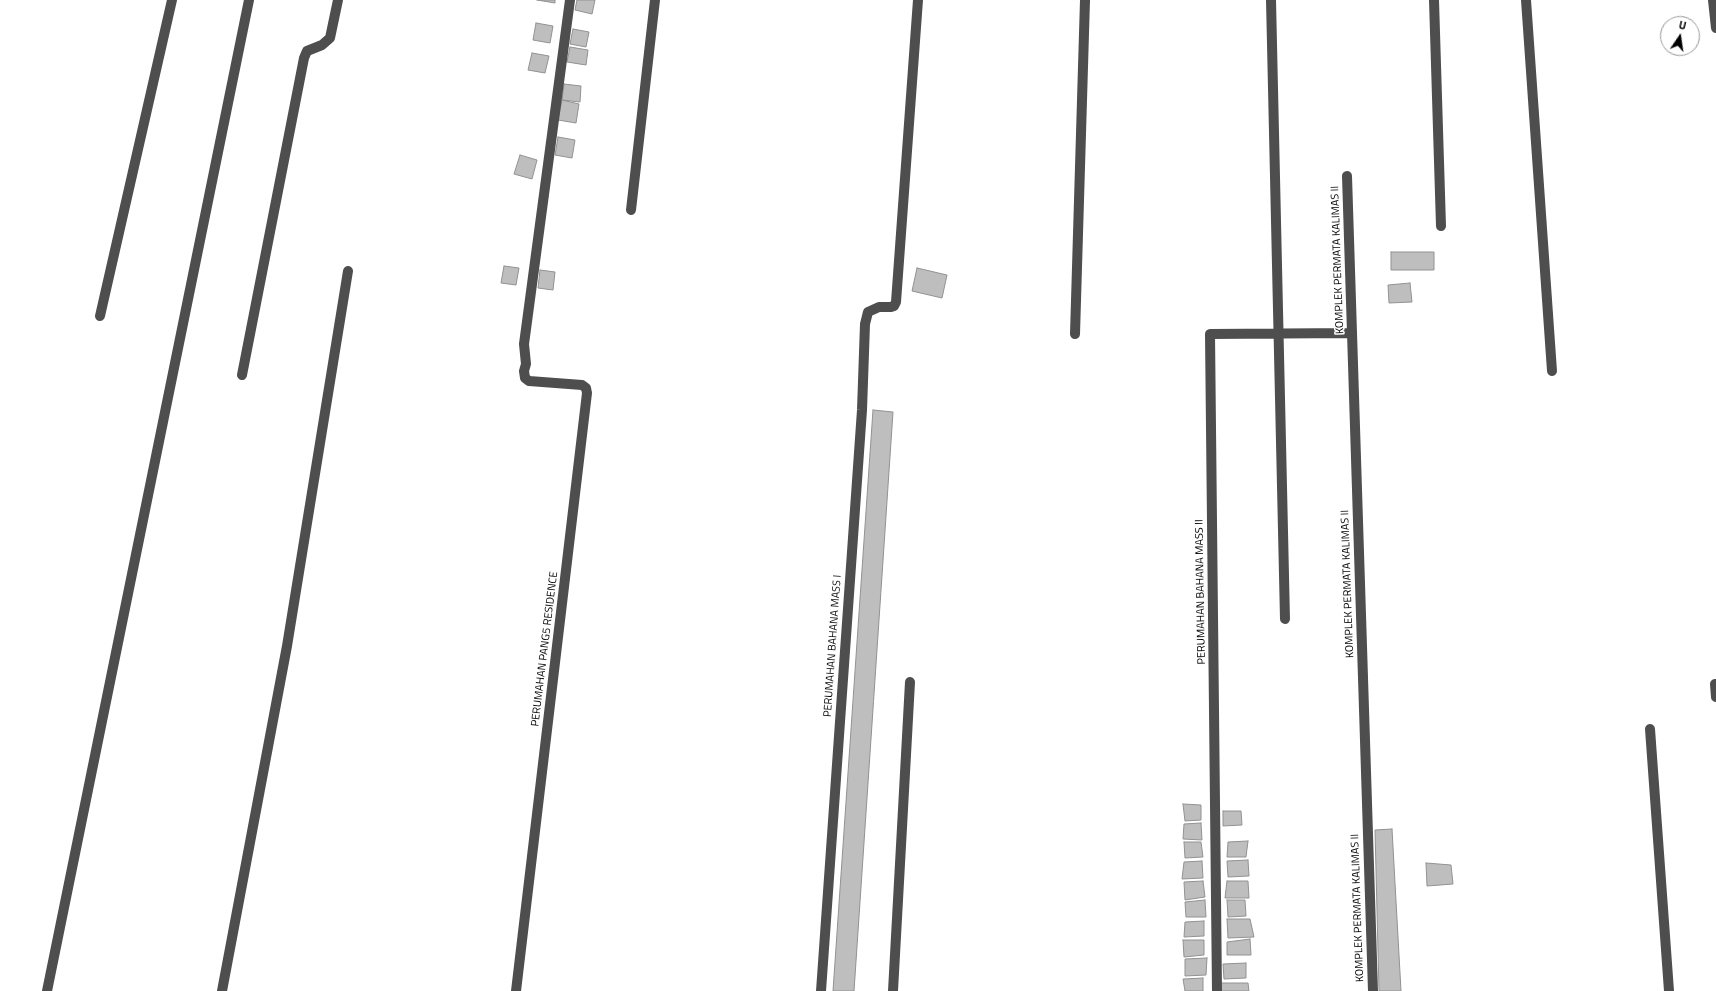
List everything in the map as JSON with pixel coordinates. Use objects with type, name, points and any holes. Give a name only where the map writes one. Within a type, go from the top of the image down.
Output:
[{"type":"street","points":[[100,316],[172,0]]},
{"type":"street","points":[[47,991],[249,0]]},
{"type":"street","points":[[242,375],[304,58],[307,51],[322,45],[330,38],[338,0]]},
{"type":"street","name":"PERUMAHAN PANG5 RESIDENCE","points":[[516,991],[587,393],[586,388],[582,385],[530,381],[525,378],[524,371],[526,364],[524,344],[570,0]]},
{"type":"street","points":[[631,210],[655,0]]},
{"type":"street","name":"PERUMAHAN BAHANA MASS I","points":[[821,991],[862,410],[866,324],[867,314],[876,308],[894,306],[896,302],[918,0]]},
{"type":"street","points":[[1075,334],[1085,0]]},
{"type":"street","points":[[1271,0],[1284,619]]},
{"type":"street","points":[[1434,0],[1442,226]]},
{"type":"street","points":[[1526,0],[1552,371]]},
{"type":"street","points":[[1713,0],[1716,28]]},
{"type":"street","name":"KOMPLEK PERMATA KALIMAS II","points":[[1347,176],[1373,991]]},
{"type":"street","points":[[222,991],[286,646],[348,271]]},
{"type":"street","name":"PERUMAHAN BAHANA MASS II","points":[[1217,991],[1210,334],[1352,333]]},
{"type":"street","points":[[892,991],[910,682]]},
{"type":"street","points":[[1715,684],[1716,697]]},
{"type":"street","points":[[1650,729],[1669,991]]},
{"type":"building","points":[[537,0],[555,0],[555,3]]},
{"type":"building","points":[[577,0],[595,0],[592,14],[575,10]]},
{"type":"building","points":[[536,23],[553,26],[550,43],[533,40]]},
{"type":"building","points":[[573,29],[589,32],[586,47],[570,44]]},
{"type":"building","points":[[570,47],[588,50],[586,65],[567,62]]},
{"type":"building","points":[[532,53],[549,56],[545,73],[528,70]]},
{"type":"building","points":[[564,84],[581,86],[580,102],[562,100]]},
{"type":"building","points":[[562,100],[579,104],[576,123],[558,120]]},
{"type":"building","points":[[558,137],[575,140],[572,158],[555,155]]},
{"type":"building","points":[[520,155],[537,160],[532,179],[514,174]]},
{"type":"building","points":[[1391,252],[1434,252],[1434,270],[1391,270]]},
{"type":"building","points":[[504,266],[519,268],[516,285],[501,283]]},
{"type":"building","points":[[917,268],[947,275],[942,298],[912,291]]},
{"type":"building","points":[[540,270],[555,272],[553,290],[538,288]]},
{"type":"building","points":[[1410,283],[1412,302],[1389,303],[1388,285]]},
{"type":"building","points":[[873,410],[893,412],[854,991],[833,991]]},
{"type":"building","points":[[1183,804],[1201,805],[1201,820],[1185,821]]},
{"type":"building","points":[[1223,811],[1241,811],[1242,825],[1223,826]]},
{"type":"building","points":[[1201,823],[1202,840],[1183,839],[1184,824]]},
{"type":"building","points":[[1392,829],[1401,991],[1379,991],[1375,830]]},
{"type":"building","points":[[1248,841],[1246,857],[1227,857],[1228,842]]},
{"type":"building","points":[[1184,842],[1201,842],[1203,857],[1185,858]]},
{"type":"building","points":[[1248,860],[1249,876],[1228,877],[1227,861]]},
{"type":"building","points":[[1202,861],[1203,878],[1182,879],[1184,862]]},
{"type":"building","points":[[1426,863],[1451,865],[1453,884],[1427,886]]},
{"type":"building","points":[[1203,881],[1205,897],[1185,900],[1184,882]]},
{"type":"building","points":[[1227,881],[1248,881],[1249,898],[1225,898]]},
{"type":"building","points":[[1205,900],[1206,917],[1186,917],[1185,902]]},
{"type":"building","points":[[1227,900],[1245,900],[1246,916],[1228,917]]},
{"type":"building","points":[[1227,919],[1250,919],[1254,937],[1228,938]]},
{"type":"building","points":[[1204,921],[1204,936],[1184,937],[1185,922]]},
{"type":"building","points":[[1250,939],[1251,955],[1227,955],[1227,942]]},
{"type":"building","points":[[1183,940],[1204,940],[1204,955],[1184,957]]},
{"type":"building","points":[[1207,958],[1206,975],[1185,976],[1185,959]]},
{"type":"building","points":[[1246,963],[1246,978],[1224,979],[1223,964]]},
{"type":"building","points":[[1203,978],[1203,991],[1185,991],[1183,979]]},
{"type":"building","points":[[1220,983],[1248,983],[1249,991],[1220,991]]}]
